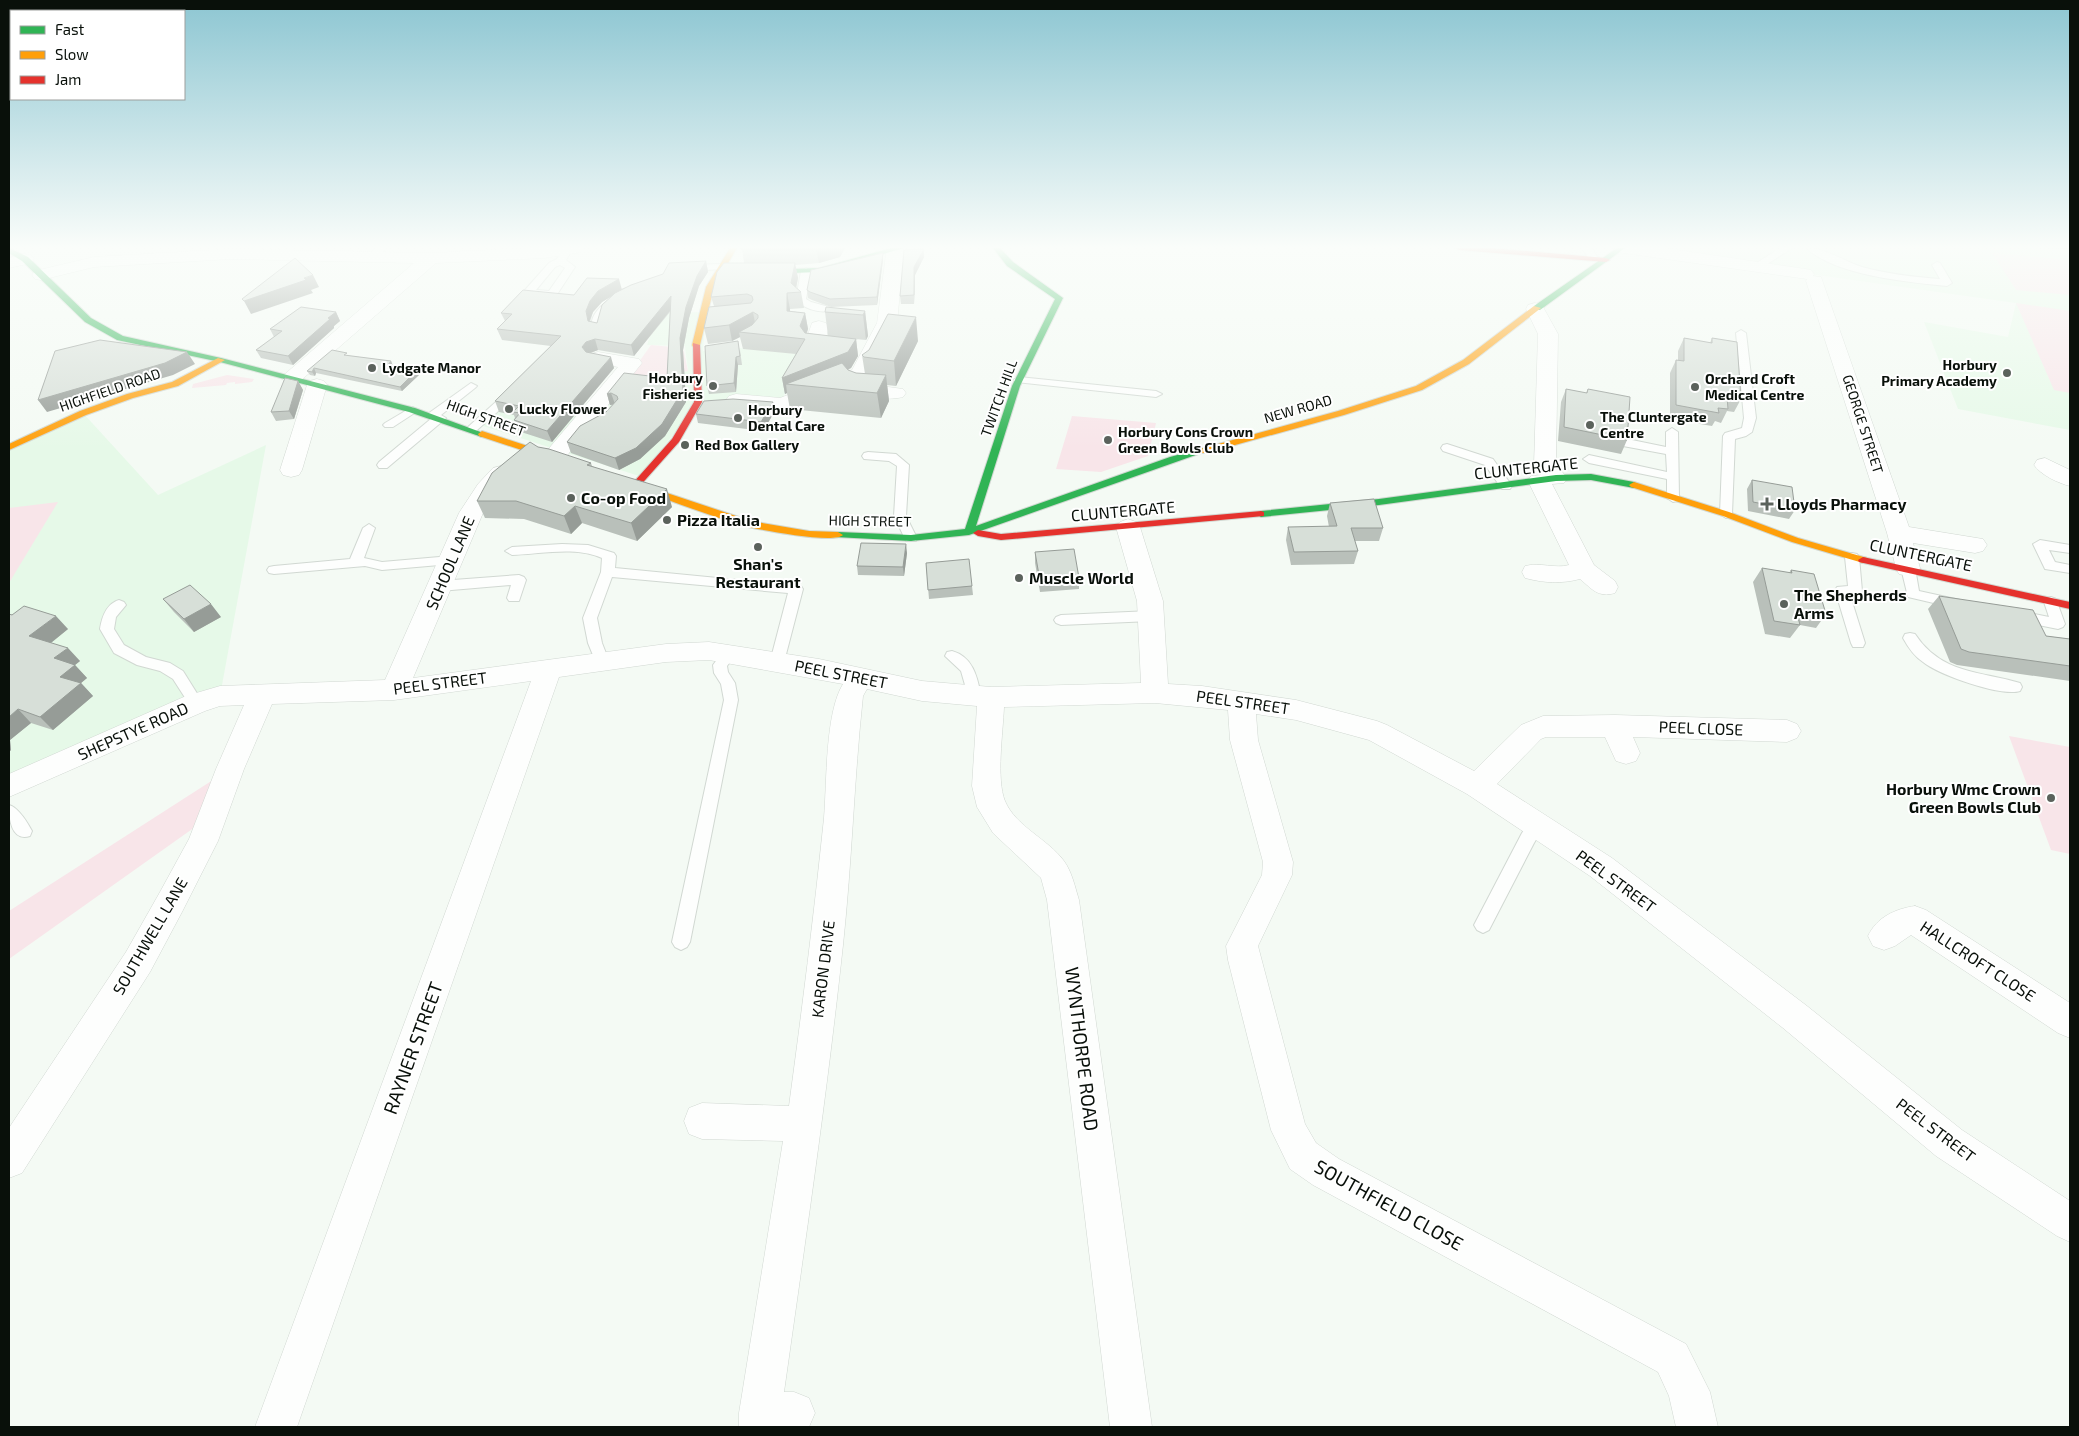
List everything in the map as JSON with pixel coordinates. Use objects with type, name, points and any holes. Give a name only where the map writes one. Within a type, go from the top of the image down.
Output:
[{"type":"street","name":"HIGH STREET","points":[[83,315],[88,320],[120,338],[221,360],[412,410],[560,460]]},
{"type":"street","points":[[292,378],[365,315]]},
{"type":"street","points":[[706,315],[700,350],[698,402],[756,397],[782,404],[860,374],[887,322],[888,315]]},
{"type":"street","name":"TWITCH HILL","points":[[969,532],[1019,380],[1051,315]]},
{"type":"street","name":"NEW ROAD","points":[[969,532],[1174,459],[1341,413],[1419,388],[1466,362],[1528,315]]},
{"type":"street","points":[[1538,315],[1548,334],[1545,465],[1547,480],[1584,570],[1606,587]]},
{"type":"street","name":"GEORGE STREET","points":[[1823,315],[1899,533],[1908,568]]},
{"type":"street","points":[[822,318],[815,343],[873,349]]},
{"type":"street","points":[[560,460],[570,438],[632,363],[598,358]]},
{"type":"street","name":"HIGHFIELD ROAD","points":[[9,447],[83,413],[130,396],[176,384],[221,360]]},
{"type":"street","points":[[850,378],[860,390],[896,393]]},
{"type":"street","points":[[291,470],[317,385]]},
{"type":"street","name":"HIGH STREET","points":[[698,402],[676,440],[631,484],[750,524],[808,534],[911,538],[969,532]]},
{"type":"street","name":"SCHOOL LANE","points":[[394,690],[471,513],[481,497],[524,448]]},
{"type":"street","points":[[2045,465],[2069,482]]},
{"type":"street","name":"CLUNTERGATE","points":[[969,532],[1001,537],[1128,527],[1379,502],[1547,480],[1591,477],[1639,486],[1726,514],[1794,540],[1852,557],[1908,568],[2070,606]]},
{"type":"street","points":[[1128,527],[1150,601],[1155,693]]},
{"type":"street","points":[[1899,533],[1975,545]]},
{"type":"street","points":[[1534,572],[1563,575],[1584,570]]},
{"type":"street","name":"PEEL STREET","points":[[262,696],[394,690],[602,661],[709,651],[860,677],[922,691],[983,696],[1155,693],[1202,696],[1296,710],[1377,732],[1477,786],[1601,867],[1780,1005],[1949,1143],[2070,1223]]},
{"type":"street","name":"RAYNER STREET","points":[[276,1427],[549,669]]},
{"type":"street","name":"KARON DRIVE","points":[[771,1418],[804,1124],[827,944],[849,813],[842,755],[850,696],[860,677]]},
{"type":"street","name":"SHEPSTYE ROAD","points":[[9,786],[196,703],[220,696],[262,696]]},
{"type":"street","name":"SOUTHWELL LANE","points":[[9,1160],[138,962],[162,919],[203,840],[230,769],[262,696]]},
{"type":"street","name":"WYNTHORPE ROAD","points":[[983,696],[986,786],[992,807],[1004,824],[1053,870],[1060,884],[1132,1427]]},
{"type":"street","name":"SOUTHFIELD CLOSE","points":[[1241,702],[1244,740],[1278,862],[1277,875],[1242,946],[1244,960],[1289,1130],[1303,1156],[1326,1172],[1672,1358],[1689,1392],[1697,1427]]},
{"type":"street","name":"PEEL CLOSE","points":[[1477,786],[1531,732],[1558,725],[1787,731]]},
{"type":"street","points":[[1615,726],[1626,753]]},
{"type":"street","name":"HALLCROFT CLOSE","points":[[1884,936],[1903,922],[1915,920],[2070,1022]]},
{"type":"street","points":[[702,1121],[804,1124]]},
{"type":"lane","points":[[598,315],[596,319],[598,330]]},
{"type":"lane","points":[[818,315],[822,318]]},
{"type":"lane","points":[[1726,514],[1729,436],[1742,434],[1748,430],[1750,418],[1741,333]]},
{"type":"lane","points":[[1019,380],[1156,394]]},
{"type":"lane","points":[[383,465],[471,386]]},
{"type":"lane","points":[[472,429],[517,388]]},
{"type":"lane","points":[[389,425],[412,410]]},
{"type":"lane","points":[[570,438],[596,424]]},
{"type":"lane","points":[[1672,432],[1673,498]]},
{"type":"lane","points":[[1627,443],[1672,452]]},
{"type":"lane","points":[[1446,448],[1489,462],[1506,486]]},
{"type":"lane","points":[[868,456],[892,457],[903,465],[900,516],[911,538]]},
{"type":"lane","points":[[1589,459],[1673,477]]},
{"type":"lane","points":[[355,563],[368,528]]},
{"type":"lane","points":[[2070,549],[2040,544],[2050,566],[2070,569]]},
{"type":"lane","points":[[512,552],[575,548],[601,551],[610,556],[608,572],[590,618],[595,644],[602,661]]},
{"type":"lane","points":[[1852,557],[1855,591],[1842,590],[1858,643]]},
{"type":"lane","points":[[274,570],[365,562],[382,566],[451,560]]},
{"type":"lane","points":[[1908,568],[1913,594],[1971,606]]},
{"type":"lane","points":[[608,572],[796,589],[777,662]]},
{"type":"lane","points":[[440,586],[520,580],[514,598]]},
{"type":"lane","points":[[2010,614],[2058,624],[2051,602]]},
{"type":"lane","points":[[119,605],[109,616],[107,629],[119,649],[142,661],[165,667],[178,675],[196,703]]},
{"type":"lane","points":[[1061,620],[1150,616]]},
{"type":"lane","points":[[1910,638],[1919,652],[1962,676],[1993,684],[2016,687]]},
{"type":"lane","points":[[681,942],[731,700],[728,683],[721,673],[720,665],[729,654]]},
{"type":"lane","points":[[952,656],[964,662],[983,696]]},
{"type":"lane","points":[[9,811],[24,832]]},
{"type":"lane","points":[[1483,925],[1528,838],[1537,825]]},
{"type":"shaded area","points":[[656,315],[706,315],[703,351],[740,348],[806,355],[784,395],[784,400],[702,400],[639,476],[480,425],[513,395],[603,409],[620,388],[669,374],[688,371],[685,346],[647,345]]},
{"type":"shaded area","name":"Horbury Primary Academy","points":[[2013,315],[2070,315],[2070,430],[1958,409],[1924,322],[2008,337]]},
{"type":"shaded area","points":[[2021,315],[2070,315],[2070,393],[2054,390]]},
{"type":"shaded area","points":[[651,345],[683,348],[688,371],[669,374],[662,387],[624,383]]},
{"type":"shaded area","points":[[227,375],[254,379],[252,382],[235,384],[235,382],[227,383],[226,385],[192,388],[193,384]]},
{"type":"shaded area","points":[[83,413],[158,495],[266,445],[220,696],[196,703],[9,786],[9,447]]},
{"type":"shaded area","name":"Horbury Cons Crown Green Bowls Club","points":[[1072,416],[1156,423],[1148,456],[1101,472],[1056,469]]},
{"type":"shaded area","points":[[58,502],[9,583],[9,508]]},
{"type":"shaded area","name":"Horbury Wmc Crown Green Bowls Club","points":[[2009,736],[2070,747],[2070,854],[2051,850]]},
{"type":"shaded area","points":[[230,769],[212,815],[9,959],[9,911]]},
{"type":"building","points":[[290,315],[332,315],[328,318],[330,319],[288,356],[256,350],[282,331],[270,329]]},
{"type":"building","points":[[511,315],[587,315],[588,321],[597,323],[599,315],[655,315],[631,345],[595,339],[586,342],[582,347],[586,352],[611,357],[547,431],[514,420],[520,413],[513,412],[519,406],[495,401],[561,336],[497,329]]},
{"type":"building","points":[[670,315],[684,315],[680,338],[683,390],[662,424],[636,448],[615,458],[567,442],[580,426],[606,412],[618,399],[617,396],[611,393],[607,394],[624,373],[667,378]]},
{"type":"building","points":[[707,315],[747,315],[729,325],[704,328]]},
{"type":"building","points":[[758,315],[804,315],[800,326],[805,333],[856,339],[848,352],[782,378],[805,339],[739,332],[752,325],[758,318]]},
{"type":"building","points":[[887,315],[916,317],[894,361],[864,357],[862,355],[869,350]]},
{"type":"building","name":"Orchard Croft Medical Centre","points":[[1684,338],[1712,343],[1712,338],[1737,342],[1741,399],[1727,397],[1728,409],[1718,408],[1719,413],[1676,405],[1676,360],[1684,361]]},
{"type":"building","points":[[100,340],[187,352],[165,363],[38,400],[55,351]]},
{"type":"building","points":[[738,341],[740,356],[736,357],[734,383],[707,386],[705,346]]},
{"type":"building","points":[[332,350],[347,353],[344,355],[391,361],[387,366],[418,369],[400,387],[314,368],[312,372],[307,371]]},
{"type":"building","points":[[842,363],[848,370],[856,373],[886,375],[877,393],[786,384]]},
{"type":"building","points":[[285,378],[298,381],[289,411],[271,412]]},
{"type":"building","name":"The Cluntergate Centre","points":[[1566,389],[1587,393],[1588,389],[1630,397],[1628,427],[1625,429],[1627,440],[1564,427]]},
{"type":"building","points":[[733,399],[773,402],[761,422],[696,414],[704,401]]},
{"type":"building","points":[[530,442],[538,447],[591,463],[587,465],[667,489],[631,523],[575,506],[564,516],[516,501],[477,501],[492,473]]},
{"type":"building","points":[[1752,480],[1792,487],[1795,510],[1753,502]]},
{"type":"building","points":[[1374,499],[1383,528],[1351,528],[1358,551],[1294,552],[1288,527],[1337,526],[1330,503]]},
{"type":"building","points":[[861,543],[906,544],[903,567],[857,566]]},
{"type":"building","points":[[1074,549],[1079,578],[1040,581],[1035,552]]},
{"type":"building","points":[[969,559],[972,586],[928,590],[926,563]]},
{"type":"building","points":[[1762,568],[1792,573],[1791,570],[1814,574],[1826,614],[1796,610],[1800,625],[1774,621]]},
{"type":"building","points":[[190,585],[211,604],[184,619],[163,599]]},
{"type":"building","points":[[1939,596],[2033,610],[2046,636],[2070,639],[2070,666],[1969,652],[1961,649]]},
{"type":"building","points":[[24,606],[56,616],[29,636],[68,648],[54,658],[75,665],[60,677],[81,683],[40,717],[18,709],[9,717],[9,614],[12,615]]},
{"type":"traffic: fast","points":[[83,315],[88,320],[120,338],[221,360],[412,410],[482,434]]},
{"type":"traffic: fast","points":[[969,532],[1016,386],[1051,315]]},
{"type":"traffic: fast","points":[[838,535],[911,538],[969,532],[1173,459],[1203,451]]},
{"type":"traffic: fast","points":[[1261,514],[1379,502],[1556,478],[1591,477],[1634,485]]},
{"type":"traffic: slow","points":[[696,345],[703,315]]},
{"type":"traffic: slow","points":[[1203,451],[1341,413],[1419,388],[1466,362],[1528,315]]},
{"type":"traffic: slow","points":[[9,447],[83,413],[130,396],[175,384],[221,360]]},
{"type":"traffic: slow","points":[[482,434],[558,459]]},
{"type":"traffic: slow","points":[[634,485],[750,524],[809,534],[838,535]]},
{"type":"traffic: slow","points":[[1634,485],[1726,514],[1795,540],[1863,560]]},
{"type":"traffic: jam","points":[[635,486],[676,440],[698,402],[696,345]]},
{"type":"traffic: jam","points":[[978,533],[1001,537],[1261,514]]},
{"type":"traffic: jam","points":[[1863,560],[2070,606]]},
{"type":"place","name":"Lydgate Manor","points":[[372,368]]},
{"type":"place","name":"Horbury Primary Academy","points":[[2007,373]]},
{"type":"place","name":"Horbury Fisheries","points":[[713,386]]},
{"type":"place","name":"Orchard Croft Medical Centre","points":[[1695,387]]},
{"type":"place","name":"Lucky Flower","points":[[509,409]]},
{"type":"place","name":"Horbury Dental Care","points":[[738,418]]},
{"type":"place","name":"The Cluntergate Centre","points":[[1590,425]]},
{"type":"place","name":"Horbury Cons Crown Green Bowls Club","points":[[1108,440]]},
{"type":"place","name":"Red Box Gallery","points":[[685,445]]},
{"type":"place","name":"Co-op Food","points":[[571,498]]},
{"type":"place","name":"Lloyds Pharmacy","points":[[1767,504]]},
{"type":"place","name":"Pizza Italia","points":[[667,520]]},
{"type":"place","name":"Shan's Restaurant","points":[[758,547]]},
{"type":"place","name":"Muscle World","points":[[1019,578]]},
{"type":"place","name":"The Shepherds Arms","points":[[1784,604]]},
{"type":"place","name":"Horbury Wmc Crown Green Bowls Club","points":[[2051,798]]}]
